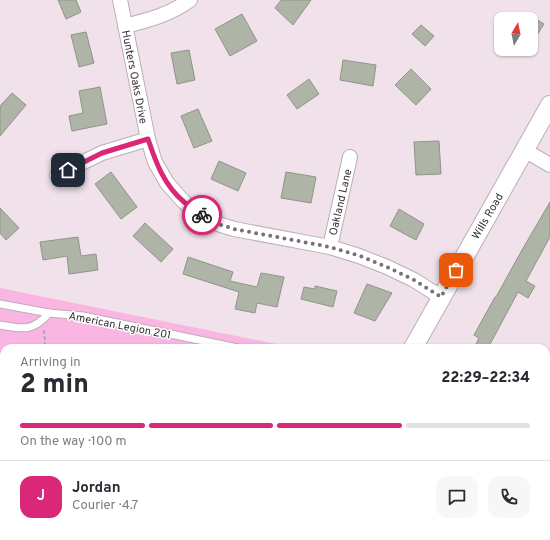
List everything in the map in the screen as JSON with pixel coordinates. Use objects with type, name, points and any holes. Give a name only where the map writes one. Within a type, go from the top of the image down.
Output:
[{"type":"street","name":"Hunters Oaks Drive","points":[[120,0],[148,139],[155,162],[167,183],[183,201],[202,216],[218,224],[234,229],[330,247],[360,256],[414,280],[441,297]]},
{"type":"street","points":[[125,26],[157,17],[181,6],[190,0]]},
{"type":"street","name":"Wills Road","points":[[415,344],[550,105]]},
{"type":"street","points":[[57,175],[102,153],[148,139]]},
{"type":"street","points":[[524,150],[550,165]]},
{"type":"street","name":"Oakland Lane","points":[[330,247],[350,157]]},
{"type":"lane","name":"American Legion 201","points":[[0,304],[49,313],[83,316],[219,344]]},
{"type":"lane","points":[[0,325],[21,329],[32,327],[42,321],[49,313]]},
{"type":"shaded area","points":[[0,288],[276,344],[0,344]]},
{"type":"building","points":[[58,0],[76,0],[81,12],[66,19]]},
{"type":"building","points":[[281,0],[311,0],[293,25],[275,8]]},
{"type":"building","points":[[242,14],[257,41],[230,56],[215,29]]},
{"type":"building","points":[[538,20],[544,24],[538,34]]},
{"type":"building","points":[[421,25],[434,36],[425,46],[412,34]]},
{"type":"building","points":[[86,32],[94,63],[79,67],[71,35]]},
{"type":"building","points":[[189,50],[195,80],[177,84],[171,53]]},
{"type":"building","points":[[343,60],[376,65],[373,86],[340,80]]},
{"type":"building","points":[[411,69],[431,89],[416,105],[395,85]]},
{"type":"building","points":[[309,79],[319,94],[297,109],[287,95]]},
{"type":"building","points":[[100,87],[107,124],[72,131],[69,116],[83,113],[79,91]]},
{"type":"building","points":[[12,93],[26,105],[0,136],[0,106]]},
{"type":"building","points":[[198,109],[212,141],[194,148],[181,116]]},
{"type":"building","points":[[439,141],[441,174],[416,175],[414,142]]},
{"type":"building","points":[[219,161],[246,173],[238,191],[211,179]]},
{"type":"building","points":[[111,172],[137,207],[121,219],[95,184]]},
{"type":"building","points":[[286,172],[316,177],[311,203],[281,198]]},
{"type":"building","points":[[550,202],[550,237],[526,281],[535,286],[528,298],[518,292],[490,344],[476,344],[479,338],[474,335]]},
{"type":"building","points":[[0,208],[19,228],[6,240],[0,233]]},
{"type":"building","points":[[399,209],[424,224],[416,240],[390,226]]},
{"type":"building","points":[[145,223],[173,249],[161,262],[133,236]]},
{"type":"building","points":[[78,237],[81,256],[96,254],[98,270],[69,274],[67,256],[43,260],[40,242]]},
{"type":"building","points":[[188,257],[233,272],[230,281],[257,287],[261,273],[284,277],[277,307],[257,303],[255,313],[235,309],[239,292],[183,274]]},
{"type":"building","points":[[367,284],[392,293],[375,321],[354,313]]},
{"type":"building","points":[[315,286],[337,291],[333,307],[301,299],[304,287],[315,289]]},
{"type":"way so far","points":[[202,215],[218,224],[234,229],[330,247],[360,256],[414,280],[441,297],[456,270]]},
{"type":"route","points":[[68,170],[102,153],[148,139],[155,162],[167,183],[183,201],[202,215]]}]
